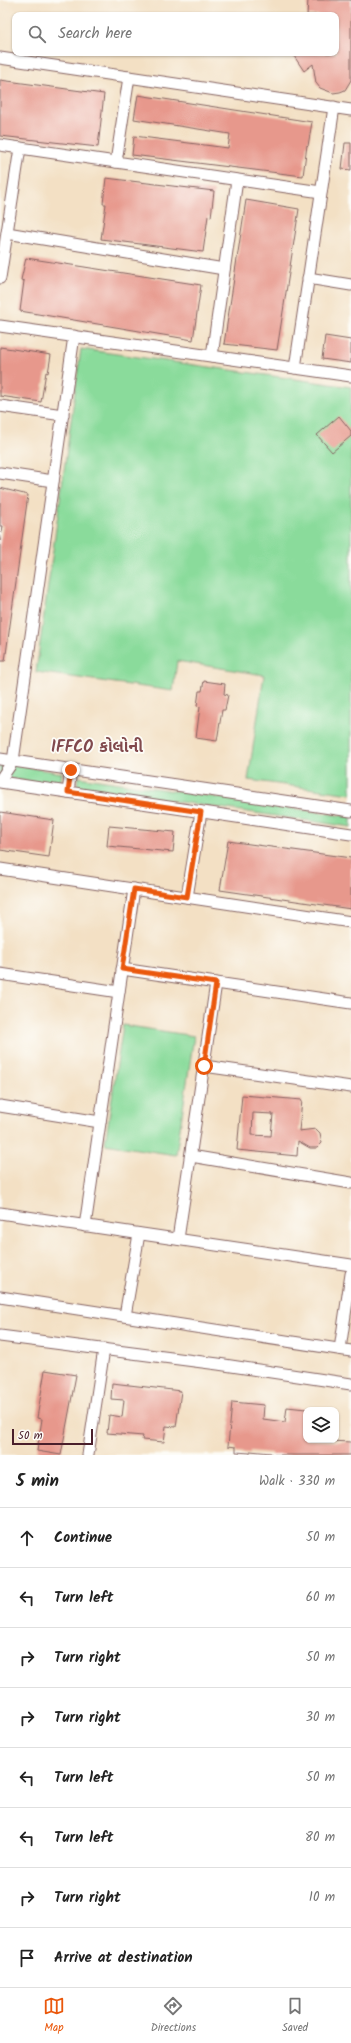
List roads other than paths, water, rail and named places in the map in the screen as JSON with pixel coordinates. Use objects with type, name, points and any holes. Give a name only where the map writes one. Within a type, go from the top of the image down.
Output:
[{"type":"street","points":[[0,58],[351,110]]},
{"type":"street","points":[[116,162],[129,77]]},
{"type":"street","points":[[295,368],[334,107]]},
{"type":"street","points":[[0,145],[321,192]]},
{"type":"street","points":[[0,278],[20,148]]},
{"type":"street","points":[[212,356],[237,180]]},
{"type":"street","points":[[7,233],[224,269]]},
{"type":"street","points":[[308,278],[351,285]]},
{"type":"street","points":[[0,326],[351,376]]},
{"type":"street","points":[[74,336],[13,761],[0,781],[351,834]]},
{"type":"street","points":[[0,406],[63,415]]},
{"type":"street","points":[[0,473],[53,481]]},
{"type":"street","points":[[0,759],[351,811]]},
{"type":"street","points":[[68,792],[71,770]]},
{"type":"street","points":[[187,897],[201,812]]},
{"type":"street","points":[[0,869],[351,922]]},
{"type":"street","points":[[85,1226],[134,889]]},
{"type":"street","points":[[122,969],[351,1003]]},
{"type":"street","points":[[0,974],[119,992]]},
{"type":"street","points":[[178,1239],[216,983]]},
{"type":"street","points":[[204,1066],[351,1087]]},
{"type":"street","points":[[0,1106],[100,1122]]},
{"type":"street","points":[[190,1156],[351,1182]]},
{"type":"street","points":[[0,1213],[351,1265]]},
{"type":"street","points":[[125,1316],[139,1234]]},
{"type":"street","points":[[0,1297],[346,1350],[351,1274]]},
{"type":"street","points":[[0,1336],[104,1349],[351,1384]]},
{"type":"street","points":[[88,1455],[104,1349]]},
{"type":"district","name":"IFFCO કોલોની","points":[[97,747]]}]
